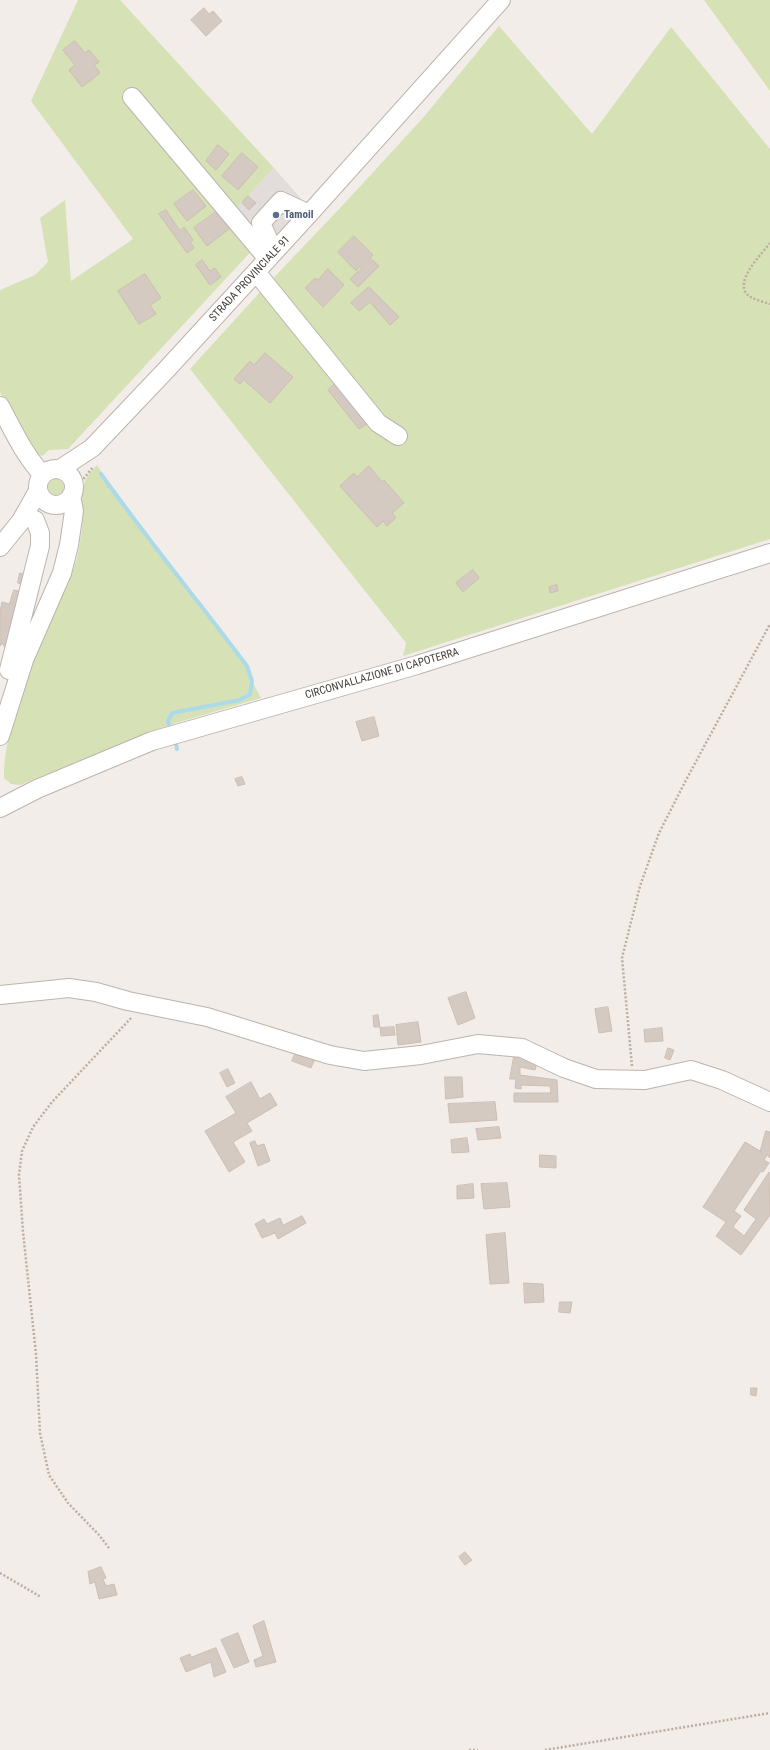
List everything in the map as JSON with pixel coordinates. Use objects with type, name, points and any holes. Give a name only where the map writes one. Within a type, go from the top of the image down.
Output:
[{"type":"street","name":"STRADA PROVINCIALE 91","points":[[92,448],[309,214],[501,0]]},
{"type":"street","points":[[132,97],[266,261],[378,423],[398,436]]},
{"type":"street","points":[[266,261],[261,223],[282,201],[309,214]]},
{"type":"street","points":[[0,406],[32,464],[40,483],[44,501],[68,499]]},
{"type":"street","points":[[5,542],[31,506],[40,483],[48,471],[60,469],[92,448]]},
{"type":"street","points":[[5,542],[35,520],[68,499],[92,448]]},
{"type":"street","points":[[0,736],[24,660],[54,593],[67,555],[70,476],[60,469]]},
{"type":"street","points":[[0,702],[40,546],[40,534],[35,520]]},
{"type":"street","points":[[40,546],[67,555]]},
{"type":"street","name":"CIRCONVALLAZIONE DI CAPOTERRA","points":[[0,808],[8,797],[37,789],[152,741],[417,665],[770,553]]},
{"type":"street","points":[[31,584],[54,593]]},
{"type":"street","points":[[0,995],[69,988],[96,992],[207,1017],[330,1055],[364,1061],[421,1055],[478,1044],[522,1048],[564,1068],[596,1079],[645,1080],[691,1070],[722,1080],[770,1102]]},
{"type":"path","points":[[770,243],[745,276],[743,284],[744,291],[750,297],[770,304]]},
{"type":"path","points":[[81,489],[80,497],[68,499],[81,489]]},
{"type":"path","points":[[633,1080],[622,958],[640,886],[659,833],[684,782],[770,624]]},
{"type":"path","points":[[109,1548],[100,1535],[68,1503],[49,1475],[40,1433],[36,1354],[23,1232],[19,1175],[22,1151],[33,1127],[52,1102],[129,1022],[140,1003]]},
{"type":"path","points":[[0,1573],[41,1597]]},
{"type":"path","points":[[545,1750],[770,1713]]},
{"type":"path","points":[[469,1750],[478,1750]]},
{"type":"shaded area","points":[[274,168],[305,203],[266,248],[233,212]]},
{"type":"green space","points":[[78,0],[120,0],[274,168],[233,212],[258,244],[68,449],[49,450],[42,456],[33,451],[22,438],[0,392],[0,290],[35,275],[48,262],[40,218],[65,200],[71,281],[133,239],[31,101]]},
{"type":"green space","points":[[704,0],[770,0],[770,91]]},
{"type":"green space","points":[[499,26],[592,134],[671,27],[770,149],[770,539],[403,656],[406,643],[190,369],[422,119]]},
{"type":"green space","points":[[97,465],[132,517],[247,666],[252,681],[261,698],[155,730],[20,785],[11,784],[4,778],[5,760],[13,720],[33,660],[77,558],[82,528],[82,493],[89,474]]},
{"type":"green space","points":[[56,479],[62,481],[64,487],[62,493],[56,495],[50,493],[48,487],[50,481]]},
{"type":"building","points":[[204,8],[209,14],[213,11],[222,21],[206,36],[191,20]]},
{"type":"building","points":[[75,41],[85,53],[89,50],[99,62],[94,65],[100,73],[82,87],[69,70],[75,65],[63,50]]},
{"type":"building","points":[[218,145],[229,154],[216,170],[206,161]]},
{"type":"building","points":[[242,153],[258,167],[238,190],[222,176]]},
{"type":"building","points":[[193,190],[206,206],[187,221],[174,204]]},
{"type":"building","points":[[248,196],[256,203],[249,210],[242,203]]},
{"type":"building","points":[[166,210],[180,231],[184,227],[193,240],[190,242],[194,248],[187,253],[159,214]]},
{"type":"building","points":[[217,211],[230,228],[207,246],[194,228]]},
{"type":"building","points":[[354,236],[373,255],[370,258],[379,266],[358,287],[350,279],[362,268],[360,266],[356,271],[338,252]]},
{"type":"building","points":[[202,260],[210,271],[215,268],[221,277],[210,285],[196,265]]},
{"type":"building","points":[[328,269],[344,285],[323,307],[305,288],[315,278],[318,280]]},
{"type":"building","points":[[145,274],[161,298],[150,305],[156,314],[139,324],[118,291]]},
{"type":"building","points":[[369,287],[399,317],[390,325],[370,302],[359,311],[351,303]]},
{"type":"building","points":[[265,353],[293,377],[270,403],[244,380],[240,384],[234,379],[250,361],[254,365]]},
{"type":"building","points":[[335,384],[367,424],[359,429],[328,390]]},
{"type":"building","points":[[369,466],[382,482],[384,480],[404,503],[392,513],[396,518],[387,526],[383,521],[377,527],[340,486],[354,473],[357,477]]},
{"type":"building","points":[[473,570],[479,578],[463,592],[456,583]]},
{"type":"building","points":[[20,573],[26,575],[24,585],[18,583]]},
{"type":"building","points":[[557,585],[558,591],[550,593],[549,587]]},
{"type":"building","points":[[14,590],[22,592],[7,651],[2,643],[0,646],[0,612],[2,602],[9,604]]},
{"type":"building","points":[[374,717],[379,736],[362,741],[356,722]]},
{"type":"building","points":[[242,777],[245,784],[238,786],[235,779]]},
{"type":"building","points":[[466,992],[475,1018],[458,1025],[448,998]]},
{"type":"building","points":[[608,1007],[612,1031],[599,1033],[595,1009]]},
{"type":"building","points":[[378,1015],[380,1027],[374,1027],[373,1016]]},
{"type":"building","points":[[418,1022],[421,1042],[398,1045],[396,1025]]},
{"type":"building","points":[[394,1027],[395,1035],[381,1036],[380,1028]]},
{"type":"building","points":[[662,1028],[663,1041],[645,1042],[644,1030]]},
{"type":"building","points":[[668,1048],[674,1050],[670,1060],[665,1058]]},
{"type":"building","points":[[515,1051],[538,1059],[535,1070],[520,1067],[520,1075],[557,1080],[558,1102],[514,1102],[514,1093],[551,1093],[550,1086],[521,1085],[521,1089],[515,1088],[516,1079],[510,1079]]},
{"type":"building","points":[[296,1052],[315,1058],[311,1068],[292,1061]]},
{"type":"building","points":[[228,1069],[235,1083],[227,1087],[220,1073]]},
{"type":"building","points":[[445,1077],[462,1077],[463,1097],[446,1099]]},
{"type":"building","points":[[251,1082],[260,1099],[270,1093],[277,1105],[247,1123],[252,1131],[233,1142],[245,1162],[229,1172],[205,1131],[236,1113],[226,1097]]},
{"type":"building","points":[[495,1102],[497,1120],[450,1123],[448,1104]]},
{"type":"building","points":[[499,1127],[501,1138],[478,1140],[476,1129]]},
{"type":"building","points":[[766,1131],[770,1132],[770,1158],[767,1155],[764,1160],[769,1163],[763,1172],[761,1171],[734,1211],[741,1216],[733,1227],[744,1236],[756,1219],[744,1210],[769,1172],[770,1215],[741,1255],[716,1236],[726,1222],[703,1207],[745,1142],[760,1151]]},
{"type":"building","points":[[467,1138],[469,1152],[452,1153],[451,1140]]},
{"type":"building","points":[[255,1141],[257,1146],[264,1144],[270,1161],[258,1166],[250,1143]]},
{"type":"building","points":[[540,1155],[556,1156],[556,1168],[540,1167]]},
{"type":"building","points":[[507,1183],[510,1207],[484,1209],[481,1184]]},
{"type":"building","points":[[473,1184],[474,1198],[457,1199],[457,1186]]},
{"type":"building","points":[[302,1216],[306,1223],[278,1239],[275,1233],[262,1238],[255,1224],[264,1219],[267,1224],[280,1218],[283,1225]]},
{"type":"building","points":[[505,1233],[509,1283],[490,1284],[486,1235]]},
{"type":"building","points":[[524,1283],[543,1284],[544,1302],[525,1303]]},
{"type":"building","points":[[560,1302],[572,1302],[570,1313],[559,1312]]},
{"type":"building","points":[[751,1388],[757,1388],[756,1396],[751,1395]]},
{"type":"building","points":[[465,1552],[472,1560],[465,1565],[459,1557]]},
{"type":"building","points":[[101,1567],[106,1578],[103,1579],[106,1586],[114,1584],[117,1595],[99,1599],[95,1582],[90,1584],[88,1572]]},
{"type":"building","points":[[264,1621],[276,1662],[256,1667],[254,1660],[263,1656],[253,1626]]},
{"type":"building","points":[[238,1633],[249,1662],[234,1668],[221,1640]]},
{"type":"building","points":[[216,1648],[226,1672],[214,1677],[211,1662],[186,1672],[180,1658],[190,1654],[191,1657]]},
{"type":"waterway","points":[[101,474],[247,666],[252,681],[250,694],[240,700],[172,713],[168,721],[169,724]]},
{"type":"waterway","points":[[176,744],[177,749]]},
{"type":"place","name":"Tamoil","points":[[276,215]]}]
